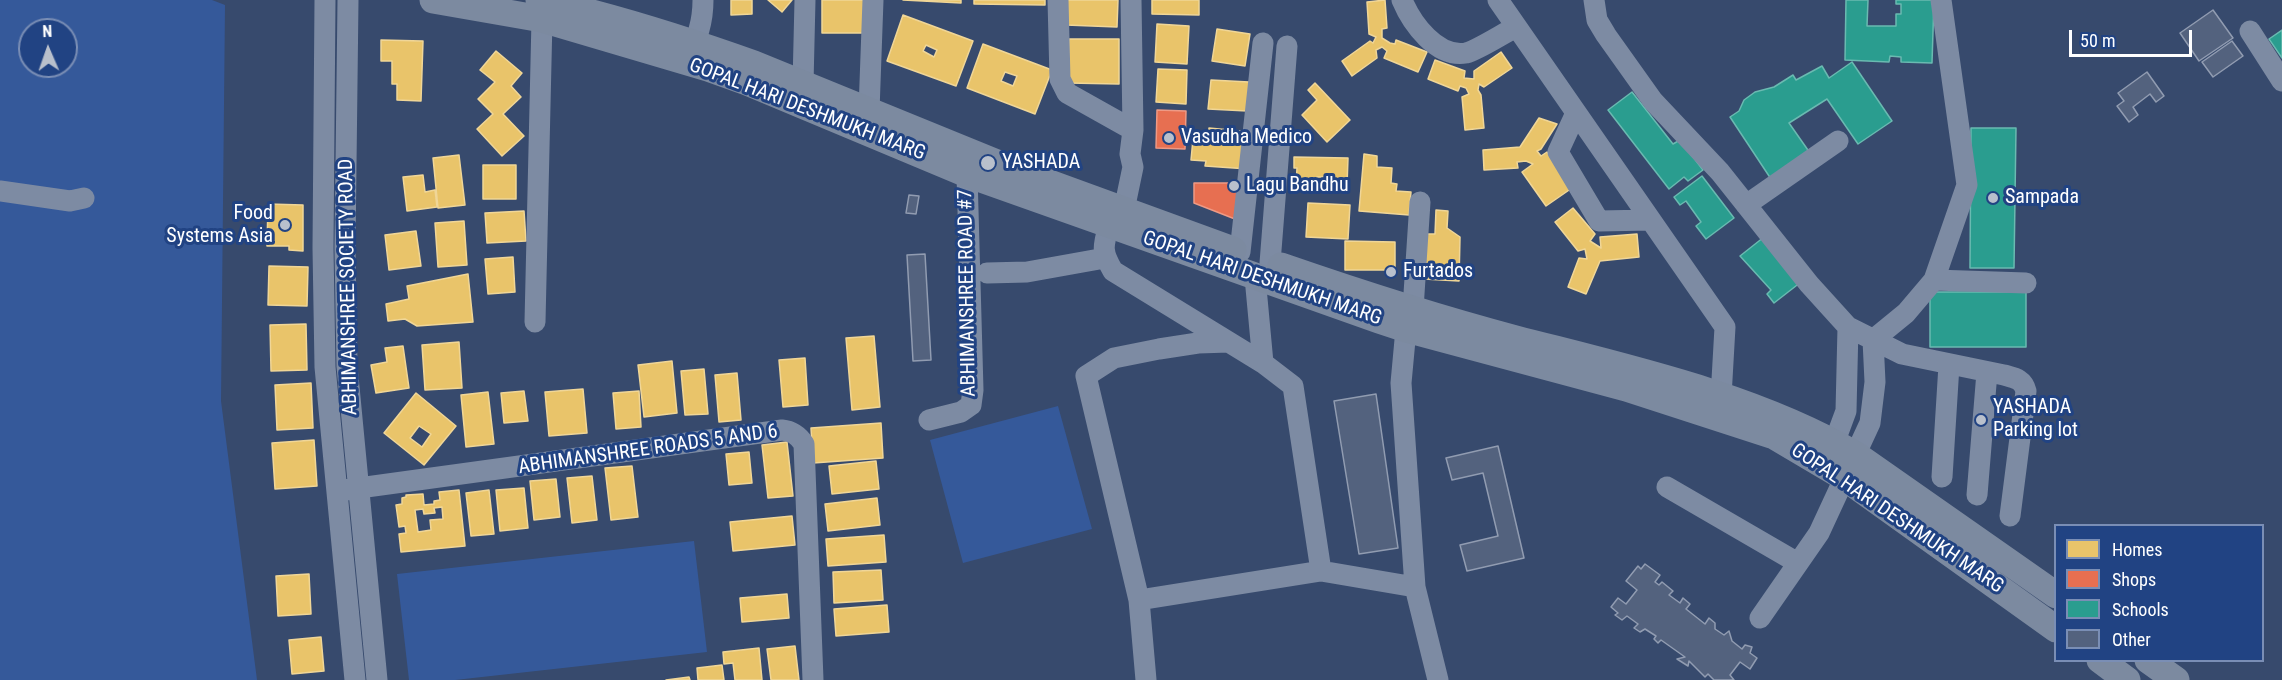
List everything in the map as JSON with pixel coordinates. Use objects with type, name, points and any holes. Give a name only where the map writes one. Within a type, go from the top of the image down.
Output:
[{"type":"main road","name":"GOPAL HARI DESHMUKH MARG","points":[[432,0],[540,9],[689,53],[754,64],[1114,213],[1263,270],[1715,416],[1840,460],[2054,594]]},
{"type":"main road","name":"GOPAL HARI DESHMUKH MARG","points":[[689,53],[747,82],[967,174],[1114,213],[1240,252],[1263,270]]},
{"type":"main road","name":"GOPAL HARI DESHMUKH MARG","points":[[1410,319],[1631,369],[1782,418],[1840,460],[2054,628]]},
{"type":"main road","points":[[2103,662],[2127,680]]},
{"type":"main road","points":[[2151,662],[2176,680]]},
{"type":"street","name":"ABHIMANSHREE SOCIETY ROAD","points":[[325,0],[323,248],[325,367],[355,680]]},
{"type":"street","name":"ABHIMANSHREE SOCIETY ROAD","points":[[348,0],[345,248],[347,366],[377,680]]},
{"type":"street","points":[[689,53],[703,16],[703,0]]},
{"type":"street","points":[[803,84],[805,0]]},
{"type":"street","points":[[869,111],[873,0]]},
{"type":"street","points":[[1058,0],[1060,79],[1063,87],[1067,93],[1133,130]]},
{"type":"street","points":[[1131,0],[1133,130],[1130,154],[1121,163],[1114,213],[1102,249],[1113,270],[1263,363],[1293,386],[1321,571]]},
{"type":"street","points":[[1402,0],[1406,10],[1421,31],[1446,52],[1467,53],[1516,27]]},
{"type":"street","points":[[1498,0],[1725,327],[1721,397]]},
{"type":"street","points":[[1594,0],[1597,20],[1653,101],[1720,172],[1809,284],[1848,327],[1902,354],[2019,379],[2024,384],[2026,391],[2010,516]]},
{"type":"street","points":[[1873,340],[1906,313],[1934,280],[1967,185],[1941,0]]},
{"type":"street","points":[[535,322],[540,9]]},
{"type":"street","points":[[2250,31],[2282,81]]},
{"type":"street","points":[[1240,252],[1263,43]]},
{"type":"street","points":[[1263,363],[1263,270],[1287,46]]},
{"type":"street","points":[[1576,113],[1557,152],[1599,220],[1651,220]]},
{"type":"street","points":[[1746,205],[1838,141]]},
{"type":"street","name":"ABHIMANSHREE ROAD #7","points":[[929,420],[961,412],[971,405],[973,390],[967,174]]},
{"type":"street","points":[[0,191],[70,201],[84,198]]},
{"type":"street","points":[[1420,202],[1410,319],[1401,383],[1415,586],[1438,680]]},
{"type":"street","points":[[987,273],[1027,272],[1105,258]]},
{"type":"street","points":[[1934,280],[2026,282]]},
{"type":"street","points":[[1760,618],[1819,533],[1840,460],[1846,411],[1848,327]]},
{"type":"street","points":[[1840,460],[1870,423],[1875,382],[1873,340]]},
{"type":"street","points":[[1146,680],[1139,600],[1086,376],[1114,358],[1198,343],[1228,342]]},
{"type":"street","points":[[1942,477],[1949,365]]},
{"type":"street","points":[[1977,495],[1987,372]]},
{"type":"street","name":"ABHIMANSHREE ROADS 5 AND 6","points":[[337,491],[782,430],[789,431],[796,434],[804,444],[813,680]]},
{"type":"street","points":[[1668,487],[1798,563]]},
{"type":"street","points":[[1139,600],[1321,571],[1415,586]]},
{"type":"shaded area","points":[[0,0],[212,0],[225,5],[221,401],[257,680],[0,680]]},
{"type":"shaded area","points":[[1058,406],[1092,529],[963,563],[930,440]]},
{"type":"shaded area","points":[[694,541],[707,652],[455,680],[409,680],[397,574]]},
{"type":"building: Homes","points":[[731,0],[752,0],[752,14],[731,15]]},
{"type":"building: Homes","points":[[768,0],[792,0],[782,12]]},
{"type":"building: Homes","points":[[822,0],[865,0],[865,33],[822,33]]},
{"type":"building: Homes","points":[[903,0],[961,0],[961,3]]},
{"type":"building: Homes","points":[[974,0],[1045,0],[1045,5],[974,4]]},
{"type":"building: Homes","points":[[1067,0],[1118,0],[1117,27],[1066,25]]},
{"type":"building: Homes","points":[[1152,0],[1199,0],[1199,15],[1152,14]]},
{"type":"building: Homes","points":[[1385,0],[1387,28],[1382,29],[1382,38],[1390,43],[1395,44],[1396,40],[1427,52],[1418,72],[1384,58],[1387,51],[1382,47],[1376,50],[1377,58],[1352,76],[1342,61],[1370,41],[1373,43],[1376,37],[1369,34],[1367,2]]},
{"type":"building: Homes","points":[[903,15],[973,41],[956,86],[887,61]],"holes":[[[926,45],[937,50],[934,57],[923,51]]]},
{"type":"building: Homes","points":[[1157,24],[1189,26],[1187,64],[1155,62]]},
{"type":"building: Homes","points":[[1217,29],[1250,34],[1245,66],[1212,61]]},
{"type":"building: Homes","points":[[1069,39],[1119,39],[1119,84],[1068,83]]},
{"type":"building: Homes","points":[[381,40],[423,41],[421,101],[397,100],[397,84],[392,84],[392,61],[381,61]]},
{"type":"building: Homes","points":[[983,44],[1052,70],[1035,114],[967,88]],"holes":[[[1005,72],[1017,76],[1013,86],[1001,81]]]},
{"type":"building: Homes","points":[[496,51],[522,73],[511,86],[521,97],[503,114],[524,136],[502,156],[477,129],[493,114],[478,99],[495,82],[480,70]]},
{"type":"building: Homes","points":[[1501,52],[1512,68],[1484,87],[1479,84],[1484,128],[1465,130],[1462,97],[1469,94],[1466,88],[1460,86],[1458,91],[1428,79],[1435,60],[1465,71],[1464,78],[1474,79],[1474,71]]},
{"type":"building: Homes","points":[[1158,69],[1187,70],[1186,104],[1156,102]]},
{"type":"building: Homes","points":[[1211,80],[1249,82],[1247,111],[1208,109]]},
{"type":"building: Homes","points":[[1315,83],[1350,120],[1327,142],[1302,115],[1317,100],[1308,90]]},
{"type":"building: Homes","points":[[1539,118],[1557,124],[1541,149],[1537,151],[1541,156],[1547,152],[1572,188],[1546,206],[1522,172],[1533,164],[1526,161],[1517,162],[1518,168],[1484,170],[1483,150],[1520,147]]},
{"type":"building: Homes","points":[[1209,128],[1251,132],[1248,169],[1205,166],[1206,161],[1191,160],[1193,139],[1208,140]]},
{"type":"building: Homes","points":[[1364,154],[1377,156],[1377,167],[1392,168],[1391,183],[1397,184],[1396,191],[1411,192],[1409,215],[1359,211]]},
{"type":"building: Homes","points":[[459,155],[465,205],[438,208],[433,158]]},
{"type":"building: Homes","points":[[1294,157],[1348,158],[1347,186],[1324,185],[1324,177],[1317,177],[1317,185],[1296,185],[1297,168],[1294,168]]},
{"type":"building: Homes","points":[[483,165],[516,165],[516,199],[483,199]]},
{"type":"building: Homes","points":[[423,175],[425,192],[435,190],[437,207],[407,211],[403,177]]},
{"type":"building: Homes","points":[[1308,203],[1350,205],[1348,239],[1306,237]]},
{"type":"building: Homes","name":"Food Systems Asia","points":[[268,204],[303,205],[303,251],[289,250],[289,246],[267,246]]},
{"type":"building: Homes","points":[[1573,208],[1595,234],[1590,241],[1601,248],[1600,237],[1637,234],[1639,257],[1600,261],[1586,294],[1568,287],[1579,258],[1587,259],[1585,249],[1578,251],[1555,222]]},
{"type":"building: Homes","points":[[1436,210],[1448,211],[1447,228],[1460,237],[1459,281],[1424,279],[1427,234],[1435,234]]},
{"type":"building: Homes","points":[[524,211],[526,241],[487,243],[485,213]]},
{"type":"building: Homes","points":[[464,221],[467,265],[438,267],[435,223]]},
{"type":"building: Homes","points":[[416,231],[421,266],[389,270],[385,235]]},
{"type":"building: Homes","points":[[1345,241],[1395,242],[1395,270],[1345,270]]},
{"type":"building: Homes","points":[[513,257],[515,292],[488,294],[485,259]]},
{"type":"building: Homes","points":[[269,266],[308,267],[307,306],[268,305]]},
{"type":"building: Homes","points":[[468,274],[473,322],[417,326],[405,319],[388,321],[386,304],[409,299],[407,286]]},
{"type":"building: Homes","points":[[306,324],[307,370],[271,371],[270,325]]},
{"type":"building: Homes","points":[[874,336],[880,407],[852,410],[846,338]]},
{"type":"building: Homes","points":[[459,342],[462,388],[425,390],[422,345]]},
{"type":"building: Homes","points":[[403,346],[409,388],[376,393],[371,365],[387,362],[385,348]]},
{"type":"building: Homes","points":[[805,358],[808,405],[783,407],[779,360]]},
{"type":"building: Homes","points":[[672,361],[677,413],[644,417],[638,365]]},
{"type":"building: Homes","points":[[704,369],[708,414],[685,415],[681,371]]},
{"type":"building: Homes","points":[[737,373],[741,420],[719,422],[715,375]]},
{"type":"building: Homes","points":[[311,383],[313,428],[277,430],[275,385]]},
{"type":"building: Homes","points":[[583,389],[587,433],[549,436],[545,392]]},
{"type":"building: Homes","points":[[524,391],[528,421],[504,423],[501,393]]},
{"type":"building: Homes","points":[[639,391],[641,427],[616,429],[613,393]]},
{"type":"building: Homes","points":[[488,392],[494,444],[466,447],[461,395]]},
{"type":"building: Homes","points":[[416,393],[456,426],[424,465],[384,433]],"holes":[[[419,426],[431,434],[422,447],[410,438]]]},
{"type":"building: Homes","points":[[881,423],[883,458],[813,463],[811,428]]},
{"type":"building: Homes","points":[[314,440],[317,486],[275,489],[272,443]]},
{"type":"building: Homes","points":[[787,442],[793,496],[768,498],[762,445]]},
{"type":"building: Homes","points":[[749,452],[752,483],[729,485],[726,454]]},
{"type":"building: Homes","points":[[876,461],[879,489],[832,494],[829,466]]},
{"type":"building: Homes","points":[[632,466],[638,517],[611,520],[605,468]]},
{"type":"building: Homes","points":[[592,476],[597,520],[572,523],[567,478]]},
{"type":"building: Homes","points":[[556,479],[560,517],[534,520],[530,481]]},
{"type":"building: Homes","points":[[524,488],[528,528],[500,531],[496,490]]},
{"type":"building: Homes","points":[[459,490],[465,546],[401,552],[399,534],[406,533],[405,526],[399,527],[396,505],[402,504],[402,498],[406,495],[423,494],[424,505],[434,504],[434,501],[440,500],[439,492]],"holes":[[[442,507],[443,519],[430,520],[431,530],[418,532],[415,510],[423,509],[424,514],[435,513],[434,508]]]},
{"type":"building: Homes","points":[[489,490],[494,534],[471,536],[466,493]]},
{"type":"building: Homes","points":[[877,498],[880,525],[828,531],[825,504]]},
{"type":"building: Homes","points":[[792,516],[795,545],[733,551],[730,522]]},
{"type":"building: Homes","points":[[884,535],[886,562],[828,566],[826,539]]},
{"type":"building: Homes","points":[[881,570],[883,600],[834,603],[833,572]]},
{"type":"building: Homes","points":[[309,574],[311,614],[278,616],[276,576]]},
{"type":"building: Homes","points":[[787,594],[789,618],[742,622],[740,598]]},
{"type":"building: Homes","points":[[887,605],[889,632],[836,636],[834,609]]},
{"type":"building: Homes","points":[[321,637],[324,671],[292,674],[289,640]]},
{"type":"building: Homes","points":[[795,646],[799,680],[771,680],[767,649]]},
{"type":"building: Homes","points":[[759,648],[762,680],[735,680],[733,663],[724,664],[723,652]]},
{"type":"building: Homes","points":[[722,665],[724,680],[698,680],[697,668]]},
{"type":"building: Homes","points":[[689,677],[690,680],[666,680]]},
{"type":"building: Shops","points":[[1157,110],[1186,111],[1185,149],[1156,148]]},
{"type":"building: Shops","points":[[1194,183],[1243,183],[1240,221],[1194,203]]},
{"type":"building: Schools","points":[[1846,0],[1868,0],[1867,26],[1896,26],[1896,14],[1901,14],[1901,4],[1896,4],[1896,0],[1934,0],[1932,63],[1901,62],[1901,57],[1890,56],[1889,62],[1845,60]]},
{"type":"building: Schools","points":[[2282,30],[2282,58],[2269,39]]},
{"type":"building: Schools","points":[[1852,62],[1892,121],[1858,144],[1827,99],[1789,123],[1810,153],[1771,179],[1730,117],[1739,111],[1744,100],[1755,92],[1774,87],[1793,75],[1796,80],[1822,66],[1829,78]]},
{"type":"building: Schools","points":[[1632,92],[1673,144],[1680,140],[1703,170],[1688,181],[1684,177],[1669,189],[1608,110]]},
{"type":"building: Schools","name":"Sampada","points":[[1971,128],[2016,128],[2014,268],[1970,268]]},
{"type":"building: Schools","points":[[1702,176],[1734,218],[1706,239],[1696,226],[1701,222],[1686,201],[1680,205],[1674,197]]},
{"type":"building: Schools","points":[[1764,237],[1801,282],[1774,303],[1767,294],[1771,290],[1740,256]]},
{"type":"building: Schools","points":[[1930,292],[2026,292],[2026,347],[1930,347]]},
{"type":"building: Other","points":[[2213,10],[2233,38],[2199,61],[2180,33]]},
{"type":"building: Other","points":[[2232,41],[2243,56],[2213,77],[2202,62]]},
{"type":"building: Other","points":[[2147,72],[2164,96],[2156,102],[2150,94],[2133,107],[2138,115],[2129,122],[2117,106],[2124,101],[2118,93]]},
{"type":"building: Other","points":[[909,195],[919,196],[916,214],[906,213]]},
{"type":"building: Other","points":[[925,254],[931,360],[913,361],[907,255]]},
{"type":"building: Other","points":[[1376,394],[1398,548],[1359,554],[1334,401]]},
{"type":"building: Other","points":[[1498,446],[1524,558],[1467,571],[1460,545],[1498,536],[1483,473],[1452,480],[1446,458]]},
{"type":"building: Other","points":[[1645,564],[1660,575],[1655,582],[1659,585],[1662,582],[1673,591],[1669,595],[1680,603],[1683,598],[1690,604],[1686,609],[1705,624],[1709,618],[1715,623],[1715,629],[1724,635],[1729,631],[1732,641],[1742,649],[1745,645],[1752,647],[1750,653],[1757,658],[1750,669],[1740,662],[1730,675],[1734,680],[1714,680],[1708,674],[1705,677],[1689,661],[1688,666],[1677,659],[1685,657],[1661,640],[1658,643],[1654,639],[1656,636],[1645,629],[1640,632],[1634,628],[1638,624],[1627,616],[1622,620],[1615,615],[1618,613],[1611,607],[1618,598],[1626,604],[1637,590],[1626,581],[1638,566],[1641,569]]},
{"type":"place","name":"Vasudha Medico","points":[[1169,138]]},
{"type":"place","name":"YASHADA","points":[[988,163]]},
{"type":"place","name":"Lagu Bandhu","points":[[1234,186]]},
{"type":"place","name":"Sampada","points":[[1993,198]]},
{"type":"place","name":"Food Systems Asia","points":[[285,225]]},
{"type":"place","name":"Furtados","points":[[1391,272]]},
{"type":"place","name":"YASHADA Parking lot","points":[[1981,420]]}]
